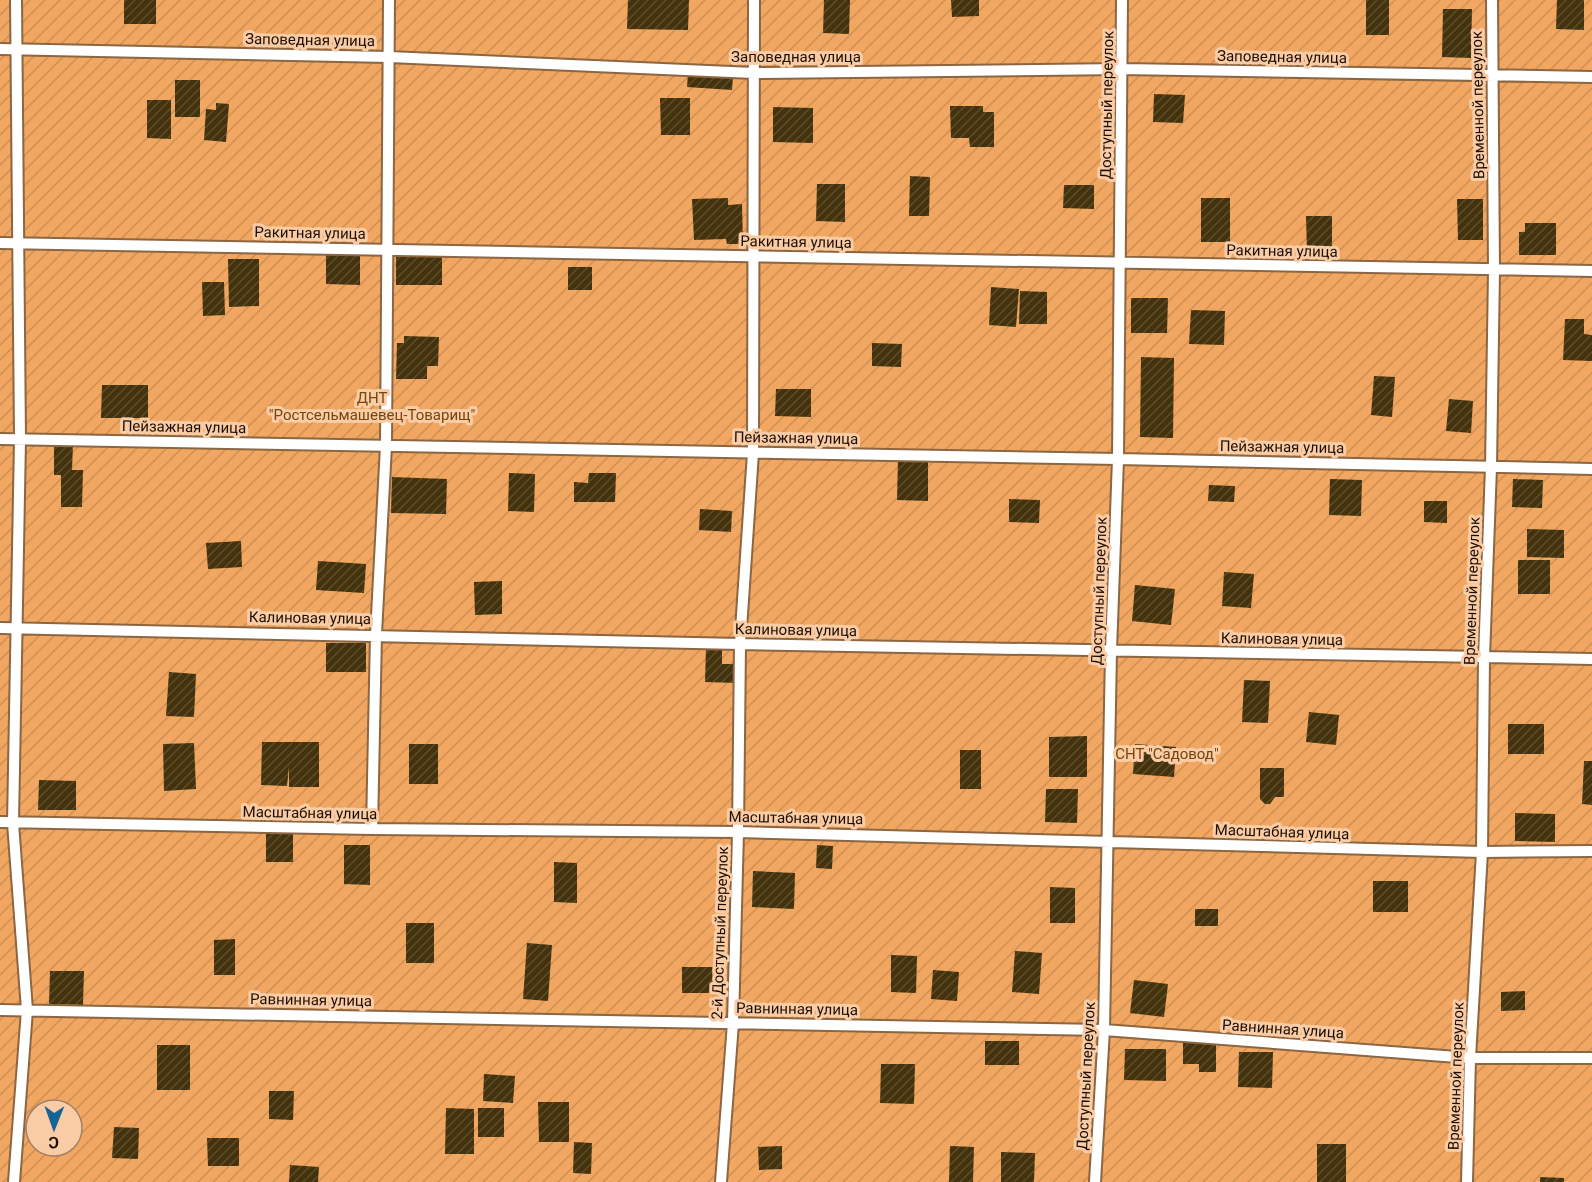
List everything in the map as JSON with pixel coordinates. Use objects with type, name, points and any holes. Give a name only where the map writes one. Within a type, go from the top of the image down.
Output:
[{"type":"lane","points":[[14,1182],[27,1010],[13,823],[20,439],[16,0]]},
{"type":"lane","points":[[372,830],[376,634],[386,446],[389,0]]},
{"type":"lane","name":"2-й Доступный переулок","points":[[721,1182],[733,1023],[740,644],[753,453],[754,0]]},
{"type":"lane","name":"Доступный переулок","points":[[1095,1182],[1104,1030],[1118,459],[1122,0]]},
{"type":"lane","name":"Временной переулок","points":[[1467,1182],[1470,1058],[1482,852],[1484,658],[1491,467],[1494,270],[1492,0]]},
{"type":"lane","name":"Заповедная улица","points":[[0,50],[389,57],[754,73],[1123,69],[1592,77]]},
{"type":"lane","name":"Ракитная улица","points":[[0,243],[1592,271]]},
{"type":"lane","name":"Пейзажная улица","points":[[0,439],[1592,469]]},
{"type":"lane","name":"Калиновая улица","points":[[0,628],[1592,659]]},
{"type":"lane","name":"Масштабная улица","points":[[0,822],[372,830],[738,832],[1482,852],[1592,851]]},
{"type":"lane","name":"Равнинная улица","points":[[0,1010],[1104,1030],[1470,1058],[1592,1058]]},
{"type":"green space","name":"СНТ \"Садовод\"","points":[[0,0],[1592,0],[1592,1182],[0,1182]]},
{"type":"building","points":[[124,0],[156,0],[156,24],[124,24]]},
{"type":"building","points":[[628,0],[689,0],[688,30],[627,29]]},
{"type":"building","points":[[824,0],[850,0],[849,34],[823,33]]},
{"type":"building","points":[[951,0],[979,0],[979,16],[952,17]]},
{"type":"building","points":[[1366,0],[1389,0],[1389,35],[1366,35]]},
{"type":"building","points":[[1557,0],[1584,0],[1584,30],[1556,29]]},
{"type":"building","points":[[1443,9],[1472,9],[1471,58],[1442,57]]},
{"type":"building","points":[[688,73],[733,76],[732,90],[687,87]]},
{"type":"building","points":[[175,80],[200,80],[200,117],[175,117]]},
{"type":"building","points":[[1154,94],[1185,95],[1183,123],[1153,122]]},
{"type":"building","points":[[660,98],[690,98],[690,135],[661,135]]},
{"type":"building","points":[[147,100],[171,100],[171,139],[147,138]]},
{"type":"building","points":[[216,103],[229,104],[226,142],[204,140],[206,109],[216,110]]},
{"type":"building","points":[[950,106],[983,106],[983,112],[994,112],[994,147],[970,147],[969,138],[951,138]]},
{"type":"building","points":[[773,107],[813,108],[813,143],[773,142]]},
{"type":"building","points":[[910,176],[930,177],[929,216],[909,216]]},
{"type":"building","points":[[817,184],[845,184],[845,222],[816,221]]},
{"type":"building","points":[[1064,185],[1094,185],[1094,209],[1063,208]]},
{"type":"building","points":[[728,198],[728,205],[742,204],[743,244],[727,244],[726,239],[694,240],[692,199]]},
{"type":"building","points":[[1201,198],[1230,198],[1230,242],[1201,242]]},
{"type":"building","points":[[1457,199],[1483,199],[1483,240],[1458,240]]},
{"type":"building","points":[[1306,216],[1332,216],[1332,253],[1307,253]]},
{"type":"building","points":[[1525,223],[1556,223],[1556,255],[1519,255],[1519,232],[1525,232]]},
{"type":"building","points":[[396,252],[442,252],[442,285],[396,285]]},
{"type":"building","points":[[326,254],[360,254],[360,285],[326,284]]},
{"type":"building","points":[[228,259],[259,259],[259,306],[229,307]]},
{"type":"building","points":[[568,267],[592,267],[592,290],[568,290]]},
{"type":"building","points":[[202,282],[224,282],[225,315],[203,316]]},
{"type":"building","points":[[991,287],[1019,289],[1016,327],[989,325]]},
{"type":"building","points":[[1020,291],[1047,292],[1047,324],[1019,324]]},
{"type":"building","points":[[1131,298],[1168,298],[1167,333],[1131,333]]},
{"type":"building","points":[[1191,310],[1225,311],[1224,345],[1189,344]]},
{"type":"building","points":[[1565,319],[1584,319],[1584,334],[1592,335],[1592,361],[1563,360]]},
{"type":"building","points":[[404,336],[439,337],[438,366],[427,366],[427,379],[396,379],[397,343],[404,343]]},
{"type":"building","points":[[872,343],[902,344],[901,367],[872,366]]},
{"type":"building","points":[[1141,357],[1174,358],[1173,438],[1140,437]]},
{"type":"building","points":[[1374,376],[1395,377],[1392,417],[1371,415]]},
{"type":"building","points":[[102,385],[148,385],[148,418],[101,418]]},
{"type":"building","points":[[776,389],[811,389],[811,417],[775,416]]},
{"type":"building","points":[[1449,399],[1473,401],[1471,433],[1446,431]]},
{"type":"building","points":[[54,444],[73,445],[72,470],[83,470],[82,507],[61,507],[61,475],[54,475]]},
{"type":"building","points":[[898,458],[928,458],[928,501],[897,500]]},
{"type":"building","points":[[509,473],[535,474],[534,512],[508,511]]},
{"type":"building","points":[[589,473],[616,473],[615,502],[574,502],[574,482],[588,483]]},
{"type":"building","points":[[392,477],[447,479],[446,514],[391,513]]},
{"type":"building","points":[[1330,479],[1362,480],[1361,516],[1329,515]]},
{"type":"building","points":[[1513,479],[1543,480],[1542,508],[1512,507]]},
{"type":"building","points":[[1209,485],[1235,486],[1234,502],[1208,501]]},
{"type":"building","points":[[1009,499],[1040,500],[1039,523],[1009,522]]},
{"type":"building","points":[[1424,501],[1447,501],[1447,523],[1424,522]]},
{"type":"building","points":[[700,509],[732,511],[731,532],[699,530]]},
{"type":"building","points":[[1527,529],[1564,530],[1564,558],[1527,557]]},
{"type":"building","points":[[241,541],[242,567],[208,569],[206,543]]},
{"type":"building","points":[[1518,560],[1550,560],[1550,594],[1518,594]]},
{"type":"building","points":[[318,561],[366,564],[364,593],[316,590]]},
{"type":"building","points":[[1224,572],[1254,574],[1251,608],[1222,606]]},
{"type":"building","points":[[502,581],[502,614],[475,615],[474,582]]},
{"type":"building","points":[[1135,585],[1175,589],[1171,625],[1132,621]]},
{"type":"building","points":[[326,643],[366,643],[366,672],[326,672]]},
{"type":"building","points":[[706,647],[722,648],[722,664],[738,664],[737,683],[705,682]]},
{"type":"building","points":[[169,672],[196,674],[194,717],[166,716]]},
{"type":"building","points":[[1244,680],[1270,681],[1268,723],[1242,722]]},
{"type":"building","points":[[1309,712],[1339,715],[1336,745],[1306,742]]},
{"type":"building","points":[[1508,724],[1544,724],[1544,754],[1508,754]]},
{"type":"building","points":[[1087,736],[1087,777],[1049,777],[1049,737]]},
{"type":"building","points":[[262,742],[319,742],[319,787],[289,787],[289,767],[287,786],[261,785]]},
{"type":"building","points":[[194,743],[196,789],[164,791],[163,744]]},
{"type":"building","points":[[409,744],[438,744],[438,784],[409,784]]},
{"type":"building","points":[[1135,744],[1176,747],[1174,777],[1133,774]]},
{"type":"building","points":[[960,750],[981,750],[981,789],[960,789]]},
{"type":"building","points":[[1584,761],[1592,761],[1592,805],[1582,804]]},
{"type":"building","points":[[1260,768],[1284,768],[1284,797],[1275,797],[1270,804],[1265,804],[1260,799]]},
{"type":"building","points":[[39,780],[76,781],[76,810],[38,810]]},
{"type":"building","points":[[1046,789],[1078,789],[1077,823],[1045,822]]},
{"type":"building","points":[[1515,813],[1555,814],[1555,842],[1515,841]]},
{"type":"building","points":[[266,833],[293,833],[293,862],[266,862]]},
{"type":"building","points":[[344,845],[370,845],[370,885],[344,884]]},
{"type":"building","points":[[817,845],[833,846],[832,869],[816,868]]},
{"type":"building","points":[[554,862],[577,863],[577,903],[554,902]]},
{"type":"building","points":[[753,871],[795,873],[794,909],[752,907]]},
{"type":"building","points":[[1373,881],[1408,881],[1408,912],[1373,912]]},
{"type":"building","points":[[1050,887],[1075,888],[1075,923],[1050,923]]},
{"type":"building","points":[[1195,909],[1218,909],[1218,926],[1195,926]]},
{"type":"building","points":[[406,923],[434,923],[434,963],[406,963]]},
{"type":"building","points":[[235,939],[235,975],[214,975],[214,940]]},
{"type":"building","points":[[527,943],[552,945],[548,1001],[523,999]]},
{"type":"building","points":[[1015,951],[1042,953],[1039,994],[1012,992]]},
{"type":"building","points":[[891,955],[917,956],[916,993],[891,992]]},
{"type":"building","points":[[682,967],[712,967],[713,993],[682,993]]},
{"type":"building","points":[[933,970],[959,972],[957,1001],[931,999]]},
{"type":"building","points":[[50,971],[84,971],[83,1005],[49,1004]]},
{"type":"building","points":[[1134,980],[1168,984],[1164,1017],[1130,1013]]},
{"type":"building","points":[[1525,991],[1525,1010],[1501,1011],[1501,992]]},
{"type":"building","points":[[1183,1040],[1216,1040],[1216,1072],[1199,1072],[1199,1064],[1183,1064]]},
{"type":"building","points":[[985,1041],[1019,1041],[1019,1065],[985,1065]]},
{"type":"building","points":[[157,1045],[190,1045],[190,1090],[157,1090]]},
{"type":"building","points":[[1125,1049],[1166,1049],[1166,1081],[1124,1080]]},
{"type":"building","points":[[1239,1052],[1273,1052],[1272,1088],[1238,1087]]},
{"type":"building","points":[[881,1064],[915,1064],[914,1104],[880,1103]]},
{"type":"building","points":[[484,1074],[515,1076],[513,1103],[483,1101]]},
{"type":"building","points":[[269,1091],[294,1091],[293,1120],[269,1119]]},
{"type":"building","points":[[538,1102],[569,1102],[569,1142],[539,1142]]},
{"type":"building","points":[[446,1108],[474,1109],[474,1154],[445,1154]]},
{"type":"building","points":[[478,1108],[504,1108],[504,1137],[478,1137]]},
{"type":"building","points":[[114,1127],[139,1128],[138,1159],[112,1158]]},
{"type":"building","points":[[207,1138],[239,1138],[239,1166],[208,1166]]},
{"type":"building","points":[[574,1142],[592,1143],[591,1174],[573,1173]]},
{"type":"building","points":[[1317,1144],[1346,1144],[1346,1182],[1317,1182]]},
{"type":"building","points":[[782,1146],[782,1169],[759,1170],[758,1147]]},
{"type":"building","points":[[950,1146],[974,1147],[973,1182],[949,1182]]},
{"type":"building","points":[[1001,1152],[1035,1153],[1034,1182],[1001,1182]]},
{"type":"building","points":[[290,1165],[319,1167],[318,1182],[289,1182]]},
{"type":"building","points":[[1540,1177],[1564,1178],[1564,1182],[1540,1182]]},
{"type":"park label","name":"ДНТ \"Ростсельмашевец-Товарищ\"","points":[[372,406]]}]
